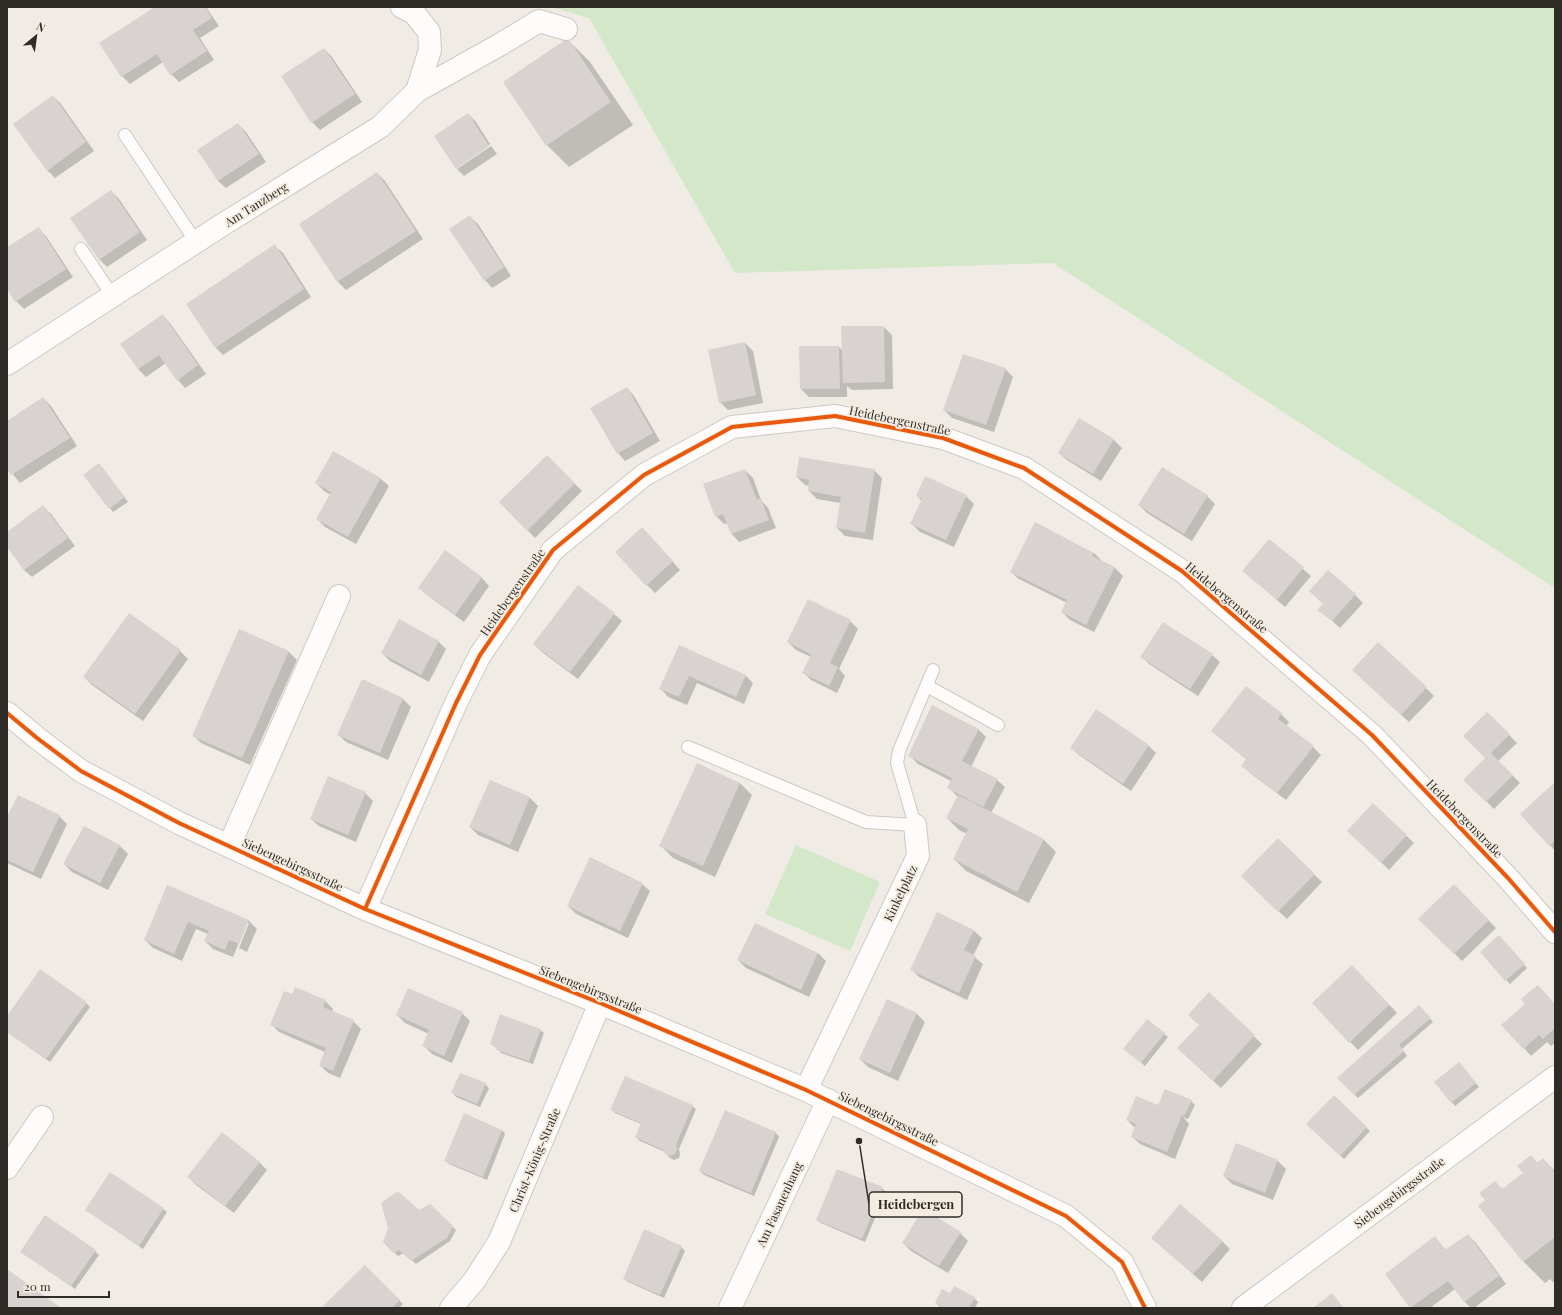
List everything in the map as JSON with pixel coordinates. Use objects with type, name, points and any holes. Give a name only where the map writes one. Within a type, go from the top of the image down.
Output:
[{"type":"street","name":"Am Tanzberg","points":[[7,364],[196,242],[380,127],[417,91],[430,50],[429,32],[414,13],[402,7]]},
{"type":"street","points":[[417,91],[539,21],[566,29]]},
{"type":"street","name":"Heidebergenstraße","points":[[365,909],[456,703],[480,655],[553,550],[644,475],[732,427],[835,416],[943,438],[1024,468],[1182,571],[1372,735],[1508,878],[1555,932]]},
{"type":"street","name":"Siebengebirgsstraße","points":[[229,846],[339,596]]},
{"type":"street","name":"Siebengebirgsstraße","points":[[7,713],[81,771],[179,823],[365,909],[600,1003],[806,1090],[1066,1216],[1122,1262],[1145,1308]]},
{"type":"street","name":"Kinkelplatz","points":[[806,1090],[918,856],[915,825]]},
{"type":"street","name":"Christ-König-Straße","points":[[451,1308],[474,1281],[499,1242],[600,1003]]},
{"type":"street","name":"Siebengebirgsstraße","points":[[1243,1308],[1555,1077]]},
{"type":"street","name":"Am Fasanenhang","points":[[730,1308],[828,1100]]},
{"type":"street","points":[[7,1168],[42,1118]]},
{"type":"lane","points":[[125,135],[196,242]]},
{"type":"lane","points":[[81,249],[112,296]]},
{"type":"lane","points":[[688,747],[866,822],[915,825],[897,763],[899,751],[933,670]]},
{"type":"lane","points":[[927,686],[998,725]]},
{"type":"green space","points":[[550,7],[1555,7],[1555,588],[1053,263],[735,273],[589,18]]},
{"type":"green space","points":[[796,845],[880,882],[850,951],[765,914]]},
{"type":"building","points":[[155,7],[205,7],[212,18],[193,30],[207,51],[170,75],[157,54],[121,77],[99,43]]},
{"type":"building","points":[[568,38],[611,102],[546,146],[503,82]]},
{"type":"building","points":[[324,48],[355,94],[311,123],[281,76]]},
{"type":"building","points":[[53,95],[86,142],[47,171],[13,124]]},
{"type":"building","points":[[468,113],[489,146],[456,169],[434,136]]},
{"type":"building","points":[[238,123],[259,154],[218,181],[197,150]]},
{"type":"building","points":[[377,172],[416,231],[337,282],[299,224]]},
{"type":"building","points":[[111,190],[140,232],[99,260],[70,218]]},
{"type":"building","points":[[470,215],[504,267],[484,281],[449,229]]},
{"type":"building","points":[[39,227],[66,269],[15,302],[7,289],[7,247]]},
{"type":"building","points":[[275,244],[304,289],[215,348],[186,304]]},
{"type":"building","points":[[163,314],[198,365],[177,381],[159,355],[138,369],[120,344]]},
{"type":"building","points":[[841,326],[884,326],[885,382],[843,383]]},
{"type":"building","points":[[745,342],[756,395],[719,403],[708,350]]},
{"type":"building","points":[[799,346],[839,346],[840,389],[800,389]]},
{"type":"building","points":[[963,354],[1006,368],[986,425],[943,410]]},
{"type":"building","points":[[627,387],[653,433],[617,454],[590,408]]},
{"type":"building","points":[[43,397],[70,438],[11,475],[7,469],[7,421]]},
{"type":"building","points":[[1079,418],[1114,439],[1093,474],[1058,453]]},
{"type":"building","points":[[333,451],[381,478],[348,537],[316,519],[331,492],[315,483]]},
{"type":"building","points":[[547,455],[575,483],[527,531],[499,502]]},
{"type":"building","points":[[799,457],[875,469],[865,533],[836,528],[841,497],[808,491],[809,480],[796,477]]},
{"type":"building","points":[[99,463],[125,497],[109,509],[83,475]]},
{"type":"building","points":[[1162,467],[1208,495],[1184,534],[1138,505]]},
{"type":"building","points":[[745,469],[757,500],[761,498],[769,520],[731,534],[723,514],[715,517],[703,484]]},
{"type":"building","points":[[925,476],[967,495],[946,540],[910,524],[922,499],[916,496]]},
{"type":"building","points":[[43,505],[68,538],[24,570],[7,547],[7,532]]},
{"type":"building","points":[[1035,522],[1094,553],[1092,556],[1115,567],[1086,625],[1061,612],[1067,600],[1010,572]]},
{"type":"building","points":[[642,527],[673,561],[646,586],[615,552]]},
{"type":"building","points":[[1269,539],[1304,567],[1277,600],[1242,571]]},
{"type":"building","points":[[445,550],[482,577],[455,615],[418,588]]},
{"type":"building","points":[[1328,570],[1356,594],[1332,621],[1317,610],[1323,604],[1309,591]]},
{"type":"building","points":[[578,585],[615,613],[570,672],[533,644]]},
{"type":"building","points":[[808,599],[851,620],[830,663],[838,667],[829,686],[802,673],[811,654],[787,642]]},
{"type":"building","points":[[129,613],[181,650],[135,714],[83,677]]},
{"type":"building","points":[[399,619],[439,641],[421,675],[381,653]]},
{"type":"building","points":[[1163,622],[1213,654],[1190,689],[1140,657]]},
{"type":"building","points":[[239,629],[289,651],[242,758],[192,736]]},
{"type":"building","points":[[1378,642],[1427,687],[1401,715],[1352,670]]},
{"type":"building","points":[[679,645],[746,675],[736,697],[689,676],[679,697],[659,689]]},
{"type":"building","points":[[362,679],[403,698],[380,753],[337,735]]},
{"type":"building","points":[[1246,686],[1282,713],[1278,719],[1314,746],[1277,793],[1241,766],[1246,759],[1211,731]]},
{"type":"building","points":[[932,705],[979,729],[962,761],[998,779],[983,807],[947,788],[952,778],[908,756]]},
{"type":"building","points":[[1096,709],[1149,745],[1123,784],[1070,748]]},
{"type":"building","points":[[1487,712],[1510,734],[1491,753],[1513,775],[1486,802],[1463,780],[1485,758],[1463,736]]},
{"type":"building","points":[[697,763],[740,783],[703,866],[659,846]]},
{"type":"building","points":[[328,776],[366,792],[348,835],[310,819]]},
{"type":"building","points":[[490,780],[530,797],[510,845],[469,827]]},
{"type":"building","points":[[1555,782],[1555,841],[1549,846],[1520,814]]},
{"type":"building","points":[[18,795],[60,815],[33,872],[7,860],[7,817]]},
{"type":"building","points":[[958,795],[1044,839],[1017,892],[953,859],[968,829],[946,818]]},
{"type":"building","points":[[1373,803],[1407,835],[1381,863],[1347,831]]},
{"type":"building","points":[[84,826],[120,845],[100,883],[63,864]]},
{"type":"building","points":[[1278,838],[1315,874],[1278,912],[1241,876]]},
{"type":"building","points":[[590,857],[643,883],[620,931],[567,906]]},
{"type":"building","points":[[1454,884],[1489,920],[1454,954],[1418,919]]},
{"type":"building","points":[[167,885],[249,920],[239,944],[229,940],[225,950],[204,941],[209,931],[188,922],[174,954],[144,940]]},
{"type":"building","points":[[937,912],[974,930],[964,950],[976,956],[959,993],[910,970]]},
{"type":"building","points":[[755,923],[818,953],[801,990],[737,960]]},
{"type":"building","points":[[1499,935],[1525,964],[1505,981],[1480,952]]},
{"type":"building","points":[[1352,965],[1389,1005],[1349,1043],[1312,1003]]},
{"type":"building","points":[[40,969],[87,1002],[46,1059],[7,1032],[7,1016]]},
{"type":"building","points":[[1538,985],[1555,1004],[1555,1028],[1543,1039],[1539,1035],[1523,1049],[1501,1025],[1525,1004],[1521,999]]},
{"type":"building","points":[[295,987],[326,1000],[323,1007],[354,1020],[333,1071],[319,1065],[326,1048],[270,1025],[284,991],[292,994]]},
{"type":"building","points":[[408,988],[463,1012],[444,1056],[422,1046],[429,1030],[396,1015]]},
{"type":"building","points":[[1209,992],[1255,1035],[1213,1081],[1177,1048],[1199,1025],[1188,1015]]},
{"type":"building","points":[[887,999],[917,1013],[890,1073],[859,1059]]},
{"type":"building","points":[[1419,1005],[1431,1018],[1399,1045],[1404,1051],[1354,1095],[1337,1078]]},
{"type":"building","points":[[500,1014],[541,1029],[529,1061],[496,1050],[497,1047],[490,1044]]},
{"type":"building","points":[[1147,1019],[1165,1033],[1141,1063],[1123,1049]]},
{"type":"building","points":[[1459,1062],[1476,1083],[1451,1103],[1434,1082]]},
{"type":"building","points":[[460,1073],[486,1083],[477,1104],[451,1093]]},
{"type":"building","points":[[625,1076],[693,1105],[676,1145],[677,1149],[675,1154],[670,1156],[665,1154],[663,1150],[635,1137],[641,1123],[610,1110]]},
{"type":"building","points":[[1165,1089],[1192,1100],[1184,1116],[1182,1115],[1167,1152],[1131,1137],[1136,1124],[1126,1120],[1136,1096],[1158,1105]]},
{"type":"building","points":[[1334,1095],[1367,1127],[1340,1156],[1306,1124]]},
{"type":"building","points":[[725,1110],[776,1132],[751,1193],[699,1171]]},
{"type":"building","points":[[464,1113],[502,1130],[483,1177],[444,1161]]},
{"type":"building","points":[[222,1132],[260,1162],[225,1206],[187,1177]]},
{"type":"building","points":[[1236,1143],[1278,1160],[1265,1193],[1223,1176]]},
{"type":"building","points":[[1531,1155],[1537,1163],[1543,1158],[1555,1173],[1555,1237],[1523,1262],[1478,1206],[1485,1200],[1479,1193],[1495,1181],[1502,1189],[1523,1173],[1517,1166]]},
{"type":"building","points":[[837,1169],[883,1187],[862,1239],[816,1220]]},
{"type":"building","points":[[110,1172],[164,1208],[139,1246],[85,1210]]},
{"type":"building","points":[[398,1191],[419,1210],[430,1204],[453,1226],[447,1238],[411,1261],[399,1250],[393,1253],[383,1242],[388,1228],[381,1203]]},
{"type":"building","points":[[1180,1204],[1223,1241],[1193,1274],[1151,1238]]},
{"type":"building","points":[[923,1209],[961,1232],[939,1266],[902,1243]]},
{"type":"building","points":[[45,1215],[96,1250],[71,1286],[20,1252]]},
{"type":"building","points":[[644,1229],[682,1246],[660,1295],[623,1279]]},
{"type":"building","points":[[1468,1234],[1499,1276],[1464,1302],[1448,1281],[1410,1308],[1385,1274],[1435,1236],[1445,1250]]},
{"type":"building","points":[[365,1265],[400,1300],[392,1308],[321,1308]]},
{"type":"building","points":[[7,1269],[60,1307],[7,1308]]},
{"type":"building","points":[[954,1286],[975,1297],[969,1308],[940,1308],[941,1306],[935,1303],[942,1289],[950,1293]]},
{"type":"building","points":[[1332,1293],[1344,1308],[1313,1308]]},
{"type":"cycle path","points":[[365,909],[456,703],[480,655],[553,550],[644,475],[732,427],[835,416],[943,438],[1024,468],[1182,571],[1372,735],[1508,878],[1555,932]]},
{"type":"cycle path","points":[[7,713],[81,771],[179,823],[365,909],[600,1003],[806,1090],[1066,1216],[1122,1262],[1145,1308]]},
{"type":"place","name":"Heidebergen","points":[[859,1141]]}]
